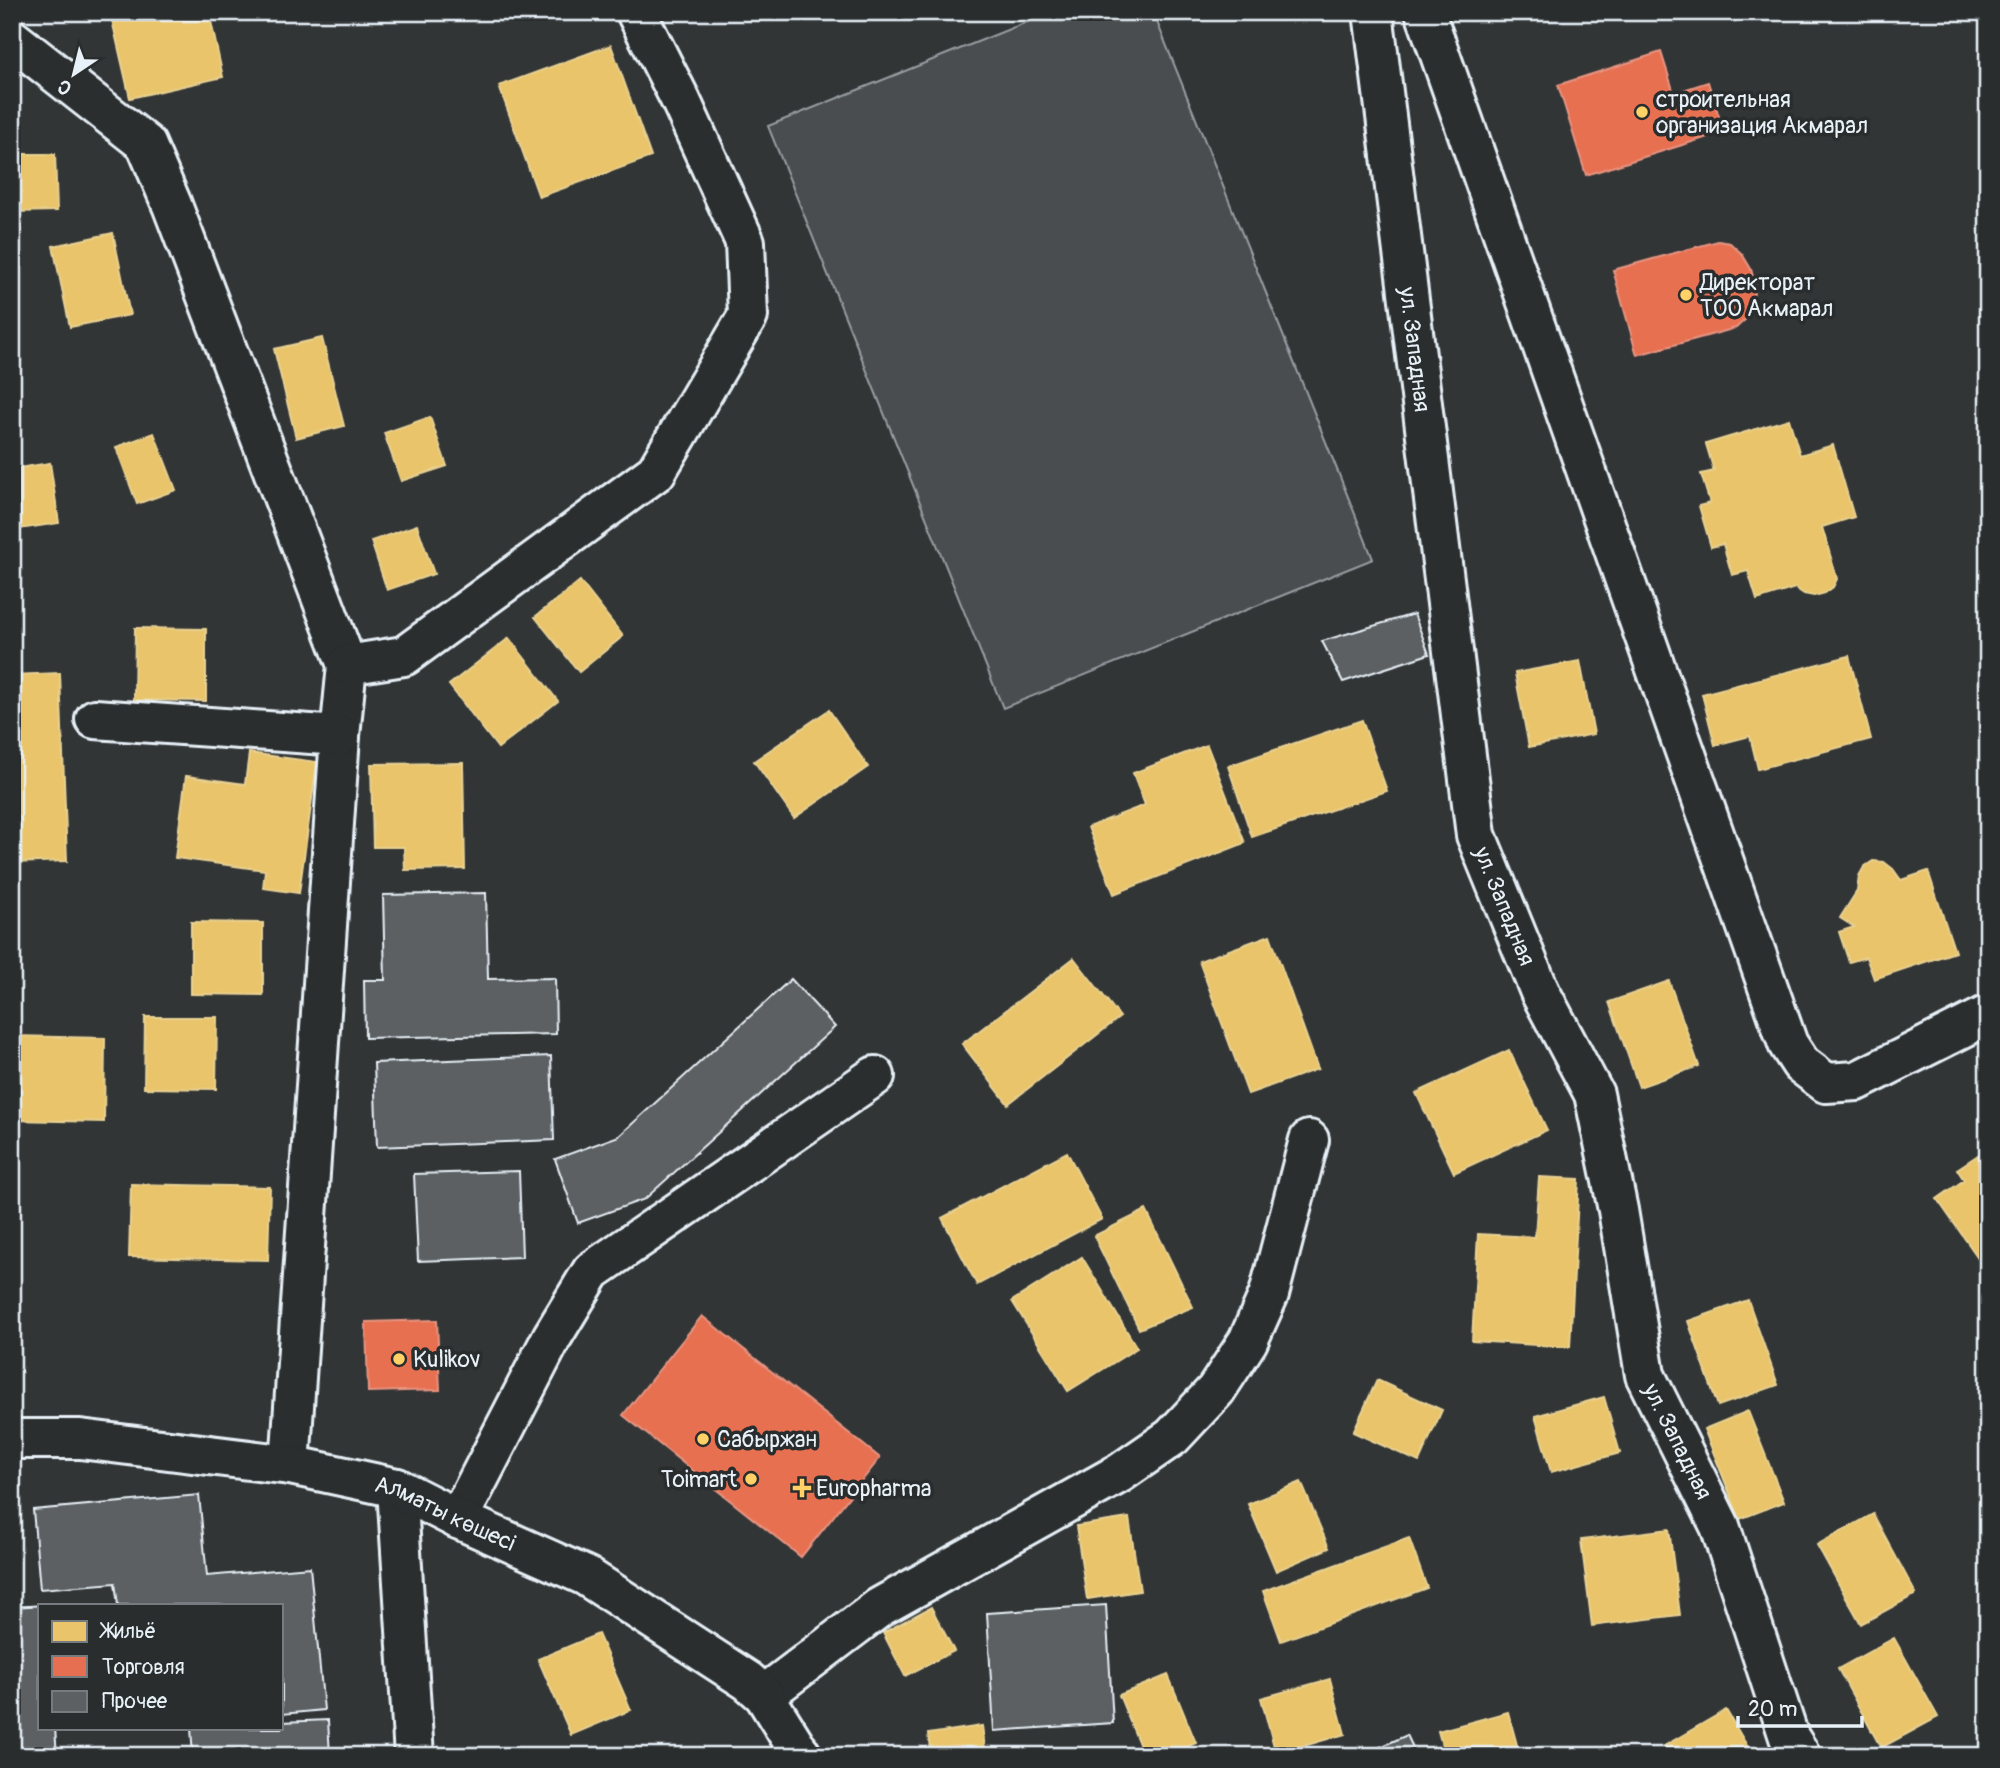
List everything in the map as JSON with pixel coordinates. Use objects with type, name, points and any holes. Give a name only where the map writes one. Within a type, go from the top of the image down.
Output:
[{"type":"street","points":[[347,666],[404,656],[656,472],[748,316],[745,242],[681,101],[636,12]]},
{"type":"street","name":"ул. Западная","points":[[1373,12],[1476,835],[1540,992],[1594,1094],[1618,1210],[1645,1376],[1720,1526],[1789,1737],[1801,1756]]},
{"type":"street","points":[[1425,12],[1788,1044],[1801,1064],[1826,1083],[1857,1082],[1988,1015]]},
{"type":"street","points":[[12,39],[146,144],[172,205],[347,666],[290,1465]]},
{"type":"street","points":[[95,719],[340,736]]},
{"type":"street","points":[[458,1519],[552,1337],[592,1271],[875,1076]]},
{"type":"street","points":[[764,1695],[880,1607],[1120,1473],[1172,1437],[1216,1390],[1248,1341],[1269,1294],[1309,1140]]},
{"type":"street","name":"Алматы көшесі","points":[[12,1439],[80,1439],[290,1465],[397,1488],[458,1519],[586,1576],[748,1681],[764,1695],[802,1756]]},
{"type":"street","points":[[397,1488],[414,1756]]},
{"type":"shaded area","points":[[1052,12],[1153,12],[1373,559],[1003,708],[768,126]]},
{"type":"building: Жильё","points":[[145,12],[209,12],[223,77],[130,98],[112,20]]},
{"type":"building: Жильё","points":[[611,45],[651,157],[539,197],[499,86]]},
{"type":"building: Жильё","points":[[12,154],[55,154],[57,211],[12,212]]},
{"type":"building: Жильё","points":[[113,233],[130,315],[70,327],[53,246]]},
{"type":"building: Жильё","points":[[322,338],[344,426],[296,438],[274,349]]},
{"type":"building: Жильё","points":[[430,417],[447,466],[401,481],[384,433]]},
{"type":"building: Жильё","points":[[1789,419],[1800,455],[1833,445],[1854,517],[1822,527],[1837,579],[1833,587],[1814,596],[1795,588],[1757,600],[1748,571],[1732,575],[1723,544],[1711,547],[1699,506],[1710,503],[1701,474],[1714,471],[1706,444]]},
{"type":"building: Жильё","points":[[154,433],[176,490],[137,504],[116,447]]},
{"type":"building: Жильё","points":[[50,463],[59,523],[12,530],[12,469]]},
{"type":"building: Жильё","points":[[417,525],[434,574],[387,590],[371,541]]},
{"type":"building: Жильё","points":[[580,581],[623,636],[579,672],[535,617]]},
{"type":"building: Жильё","points":[[135,628],[206,629],[206,701],[134,700]]},
{"type":"building: Жильё","points":[[509,638],[558,701],[498,748],[449,685]]},
{"type":"building: Жильё","points":[[1849,656],[1871,739],[1758,769],[1750,736],[1715,745],[1702,694]]},
{"type":"building: Жильё","points":[[1580,661],[1594,734],[1529,747],[1515,673]]},
{"type":"building: Жильё","points":[[60,673],[67,861],[12,863],[12,675]]},
{"type":"building: Жильё","points":[[829,710],[868,767],[794,818],[754,761]]},
{"type":"building: Жильё","points":[[1362,720],[1387,791],[1252,837],[1228,766]]},
{"type":"building: Жильё","points":[[1207,745],[1245,843],[1114,894],[1088,827],[1145,805],[1133,773]]},
{"type":"building: Жильё","points":[[249,753],[317,762],[299,893],[263,888],[265,870],[175,858],[186,776],[245,784]]},
{"type":"building: Жильё","points":[[463,763],[465,869],[405,870],[404,847],[373,847],[371,764]]},
{"type":"building: Жильё","points":[[1873,861],[1884,862],[1901,880],[1928,871],[1955,952],[1874,979],[1866,957],[1849,962],[1839,932],[1854,927],[1840,918],[1857,891],[1859,876],[1864,867]]},
{"type":"building: Жильё","points":[[191,922],[263,923],[263,995],[191,994]]},
{"type":"building: Жильё","points":[[1270,935],[1318,1069],[1248,1094],[1199,961]]},
{"type":"building: Жильё","points":[[1074,958],[1120,1017],[1008,1104],[962,1044]]},
{"type":"building: Жильё","points":[[1669,981],[1699,1066],[1639,1087],[1609,1002]]},
{"type":"building: Жильё","points":[[145,1017],[217,1017],[216,1089],[144,1088]]},
{"type":"building: Жильё","points":[[12,1036],[105,1038],[104,1122],[12,1120]]},
{"type":"building: Жильё","points":[[1509,1050],[1547,1130],[1454,1173],[1416,1093]]},
{"type":"building: Жильё","points":[[1067,1152],[1102,1219],[977,1285],[942,1218]]},
{"type":"building: Жильё","points":[[1981,1153],[1988,1163],[1986,1269],[1937,1199],[1964,1180],[1957,1169]]},
{"type":"building: Жильё","points":[[1539,1177],[1579,1179],[1570,1347],[1472,1341],[1478,1234],[1535,1237]]},
{"type":"building: Жильё","points":[[131,1184],[270,1187],[268,1260],[129,1257]]},
{"type":"building: Жильё","points":[[1146,1210],[1193,1307],[1139,1329],[1094,1236]]},
{"type":"building: Жильё","points":[[1082,1257],[1137,1348],[1068,1391],[1012,1301]]},
{"type":"building: Жильё","points":[[1748,1300],[1778,1385],[1718,1406],[1688,1321]]},
{"type":"building: Жильё","points":[[1377,1380],[1442,1410],[1419,1462],[1353,1432]]},
{"type":"building: Жильё","points":[[1604,1397],[1620,1453],[1551,1472],[1535,1416]]},
{"type":"building: Жильё","points":[[1748,1411],[1784,1502],[1740,1519],[1704,1429]]},
{"type":"building: Жильё","points":[[1301,1482],[1329,1548],[1276,1571],[1248,1504]]},
{"type":"building: Жильё","points":[[1873,1514],[1916,1594],[1861,1624],[1817,1545]]},
{"type":"building: Жильё","points":[[1129,1518],[1140,1591],[1087,1599],[1076,1526]]},
{"type":"building: Жильё","points":[[1669,1529],[1680,1615],[1592,1626],[1581,1540]]},
{"type":"building: Жильё","points":[[1409,1538],[1427,1588],[1281,1641],[1263,1591]]},
{"type":"building: Жильё","points":[[931,1607],[954,1651],[905,1676],[883,1633]]},
{"type":"building: Жильё","points":[[598,1634],[631,1710],[571,1735],[538,1659]]},
{"type":"building: Жильё","points":[[1894,1638],[1938,1717],[1881,1748],[1838,1669]]},
{"type":"building: Жильё","points":[[1168,1675],[1196,1743],[1166,1756],[1144,1756],[1119,1695]]},
{"type":"building: Жильё","points":[[1330,1679],[1345,1734],[1276,1754],[1261,1698]]},
{"type":"building: Жильё","points":[[1726,1710],[1753,1756],[1670,1756],[1664,1746]]},
{"type":"building: Жильё","points":[[1508,1712],[1520,1756],[1445,1756],[1438,1731]]},
{"type":"building: Жильё","points":[[982,1726],[986,1756],[931,1756],[928,1734]]},
{"type":"building: Торговля","name":"строительная организация Акмарал","points":[[1661,52],[1674,93],[1708,82],[1724,132],[1586,175],[1558,85]]},
{"type":"building: Торговля","name":"Директорат ТОО Акмарал","points":[[1718,241],[1730,243],[1742,254],[1751,269],[1755,285],[1747,318],[1736,328],[1637,355],[1613,270]]},
{"type":"building: Торговля","points":[[702,1316],[880,1458],[801,1557],[623,1415]]},
{"type":"building: Торговля","points":[[437,1320],[440,1390],[368,1392],[366,1322]]},
{"type":"building: Прочее","points":[[1414,614],[1429,654],[1343,682],[1322,641]]},
{"type":"building: Прочее","points":[[486,893],[488,979],[555,978],[556,1034],[365,1038],[364,980],[385,980],[383,895]]},
{"type":"building: Прочее","points":[[791,979],[835,1027],[645,1199],[578,1223],[555,1159],[619,1136]]},
{"type":"building: Прочее","points":[[551,1056],[554,1140],[377,1147],[374,1063]]},
{"type":"building: Прочее","points":[[519,1171],[522,1257],[418,1261],[414,1174]]},
{"type":"building: Прочее","points":[[199,1495],[207,1576],[310,1567],[324,1710],[284,1714],[284,1604],[118,1604],[115,1583],[40,1589],[33,1510]]},
{"type":"building: Прочее","points":[[38,1605],[38,1730],[55,1730],[57,1756],[12,1756],[12,1607]]},
{"type":"building: Прочее","points":[[1106,1605],[1113,1723],[994,1731],[987,1613]]},
{"type":"building: Прочее","points":[[328,1720],[330,1756],[193,1756],[191,1730],[284,1730],[284,1722]]},
{"type":"building: Прочее","points":[[1407,1735],[1417,1756],[1360,1756]]},
{"type":"place","name":"строительная организация Акмарал","points":[[1642,112]]},
{"type":"place","name":"Директорат ТОО Акмарал","points":[[1686,295]]},
{"type":"place","name":"Kulikov","points":[[399,1359]]},
{"type":"place","name":"Сабыржан","points":[[703,1439]]},
{"type":"place","name":"Toimart","points":[[751,1479]]},
{"type":"place","name":"Europharma","points":[[802,1488]]}]
